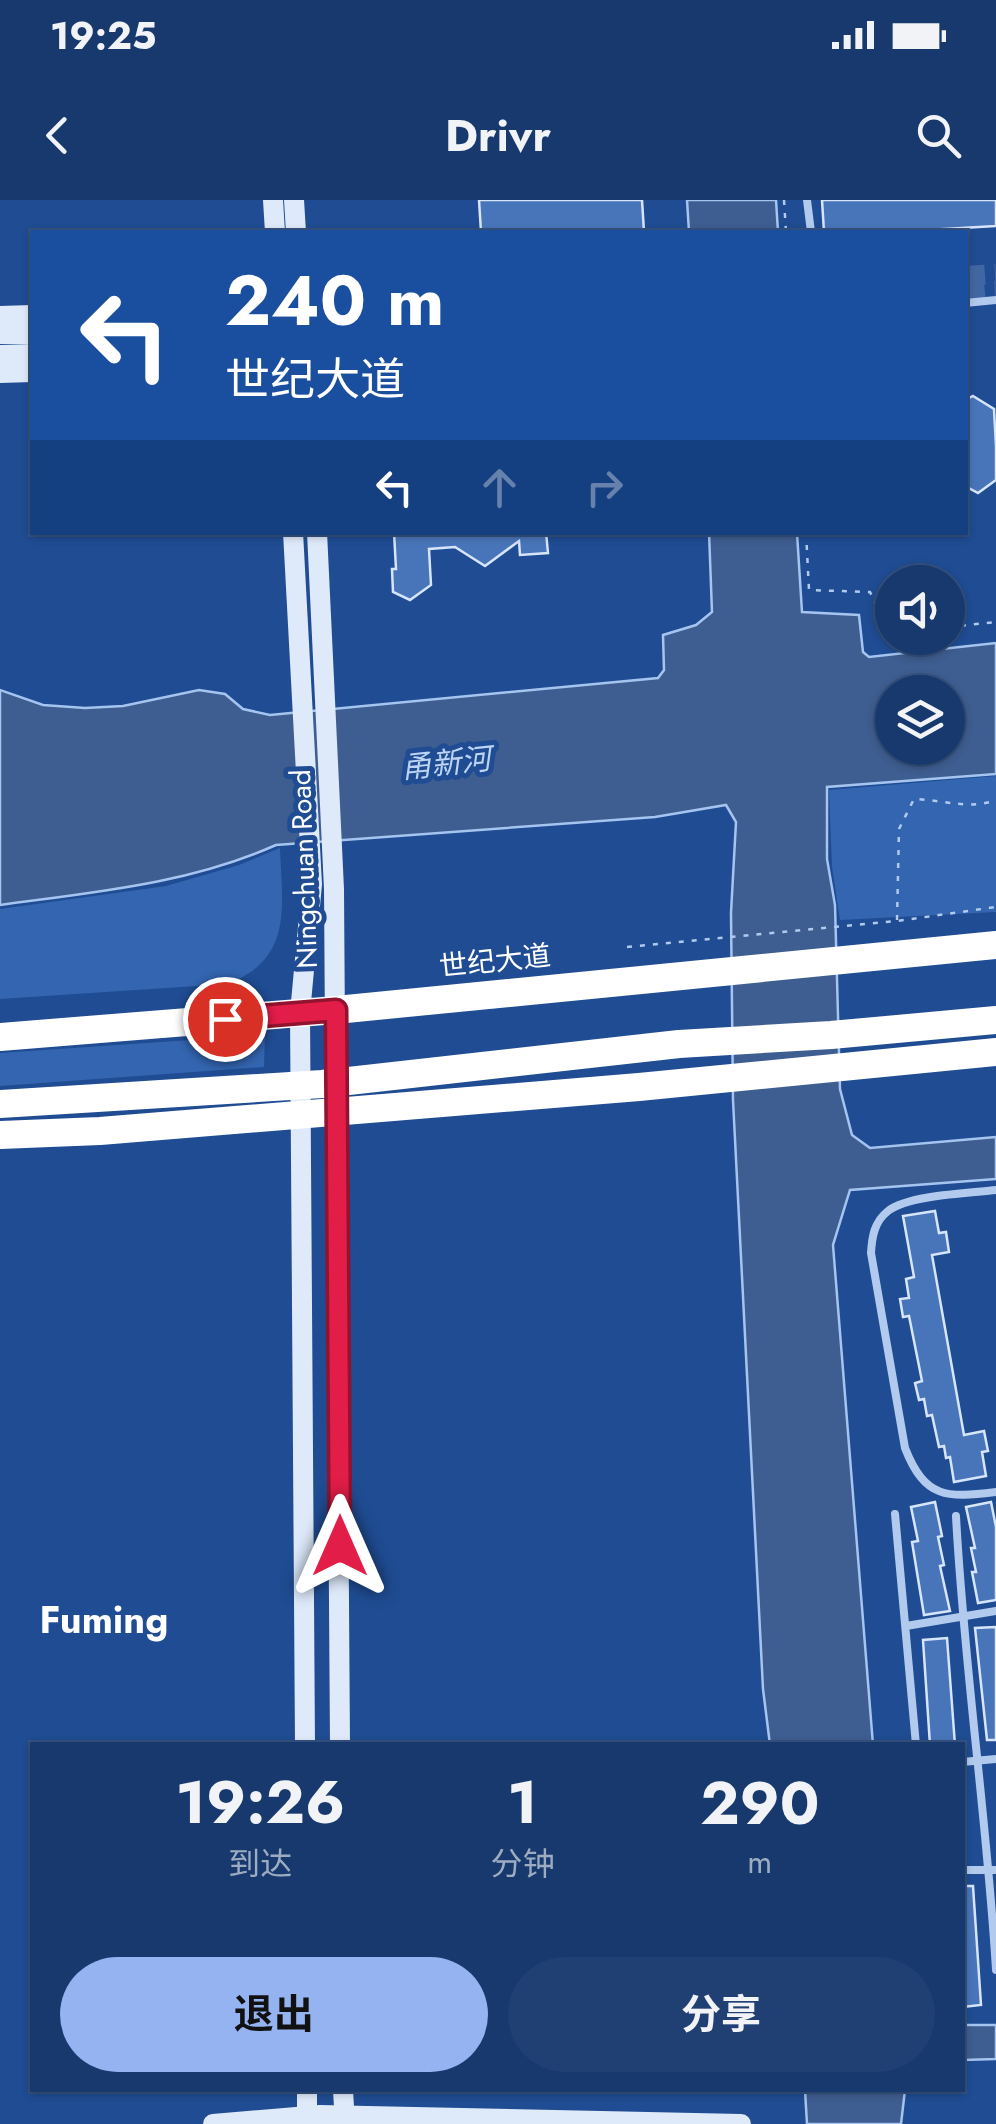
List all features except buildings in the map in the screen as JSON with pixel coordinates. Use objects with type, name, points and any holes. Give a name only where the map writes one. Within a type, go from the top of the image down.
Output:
[{"type":"highway","name":"世纪大道","points":[[0,1037],[336,1010],[996,945]]},
{"type":"highway","points":[[337,1096],[679,1044],[996,1020]]},
{"type":"highway","points":[[0,1104],[300,1099],[696,1080],[996,1052]]},
{"type":"highway","points":[[0,1135],[100,1130],[300,1099]]},
{"type":"main road","points":[[273,200],[276,230]]},
{"type":"main road","points":[[294,200],[296,230]]},
{"type":"main road","points":[[0,316],[30,315]]},
{"type":"main road","points":[[0,334],[30,334]]},
{"type":"main road","points":[[0,355],[30,354]]},
{"type":"main road","points":[[0,373],[30,372]]},
{"type":"main road","name":"Ningchuan Road","points":[[293,535],[312,884],[300,1013],[305,1742]]},
{"type":"main road","name":"Ningchuan Road","points":[[316,535],[334,889],[340,1742]]},
{"type":"main road","points":[[307,2092],[307,2120]]},
{"type":"main road","points":[[343,2092],[344,2120]]},
{"type":"main road","points":[[213,2124],[307,2120],[740,2124]]},
{"type":"lane","points":[[807,200],[811,230]]},
{"type":"lane","points":[[968,304],[996,300]]},
{"type":"lane","points":[[996,1190],[890,1209],[878,1222],[871,1253],[905,1448],[915,1474],[922,1482],[954,1497],[996,1492]]},
{"type":"lane","points":[[895,1514],[916,1742]]},
{"type":"lane","points":[[956,1516],[961,1618],[993,1870],[996,1970]]},
{"type":"lane","points":[[906,1626],[996,1611]]},
{"type":"lane","points":[[965,1762],[996,1759]]},
{"type":"lane","points":[[965,1870],[993,1870]]},
{"type":"path","points":[[784,200],[786,230]]},
{"type":"path","points":[[806,535],[810,590],[870,592],[875,603]]},
{"type":"path","points":[[965,625],[996,622]]},
{"type":"path","points":[[896,921],[898,829],[914,799],[977,807],[996,800]]},
{"type":"path","points":[[628,947],[896,921],[996,906]]},
{"type":"shaded area","points":[[996,776],[996,912],[840,920],[832,867],[829,790]]},
{"type":"shaded area","points":[[280,848],[279,928],[264,960],[249,973],[227,984],[0,999],[0,909],[166,886],[239,865]]},
{"type":"shaded area","points":[[265,1035],[264,1067],[0,1086],[0,1053]]},
{"type":"water","points":[[687,200],[776,200],[778,230],[689,230]]},
{"type":"water","name":"甬新河","points":[[709,535],[797,535],[802,612],[859,615],[863,652],[869,657],[965,655],[965,646],[996,643],[996,774],[827,787],[827,859],[835,905],[840,1089],[852,1135],[870,1148],[996,1137],[996,1179],[850,1190],[833,1245],[873,1742],[770,1742],[763,1689],[733,1100],[731,913],[736,822],[726,805],[655,817],[276,845],[175,878],[0,905],[0,690],[43,705],[85,708],[123,706],[199,690],[225,694],[243,709],[270,715],[658,678],[664,670],[663,635],[696,625],[712,612]]},
{"type":"water","points":[[965,2025],[996,2025],[996,2059],[965,2060]]},
{"type":"water","points":[[805,2092],[905,2092],[901,2124],[807,2124]]},
{"type":"tunnel","points":[[968,276],[996,274]]},
{"type":"tunnel","points":[[968,294],[996,291]]},
{"type":"district","name":"Fuming","points":[[104,1619]]},
{"type":"route","points":[[225,1019],[336,1010],[340,1546]]}]
